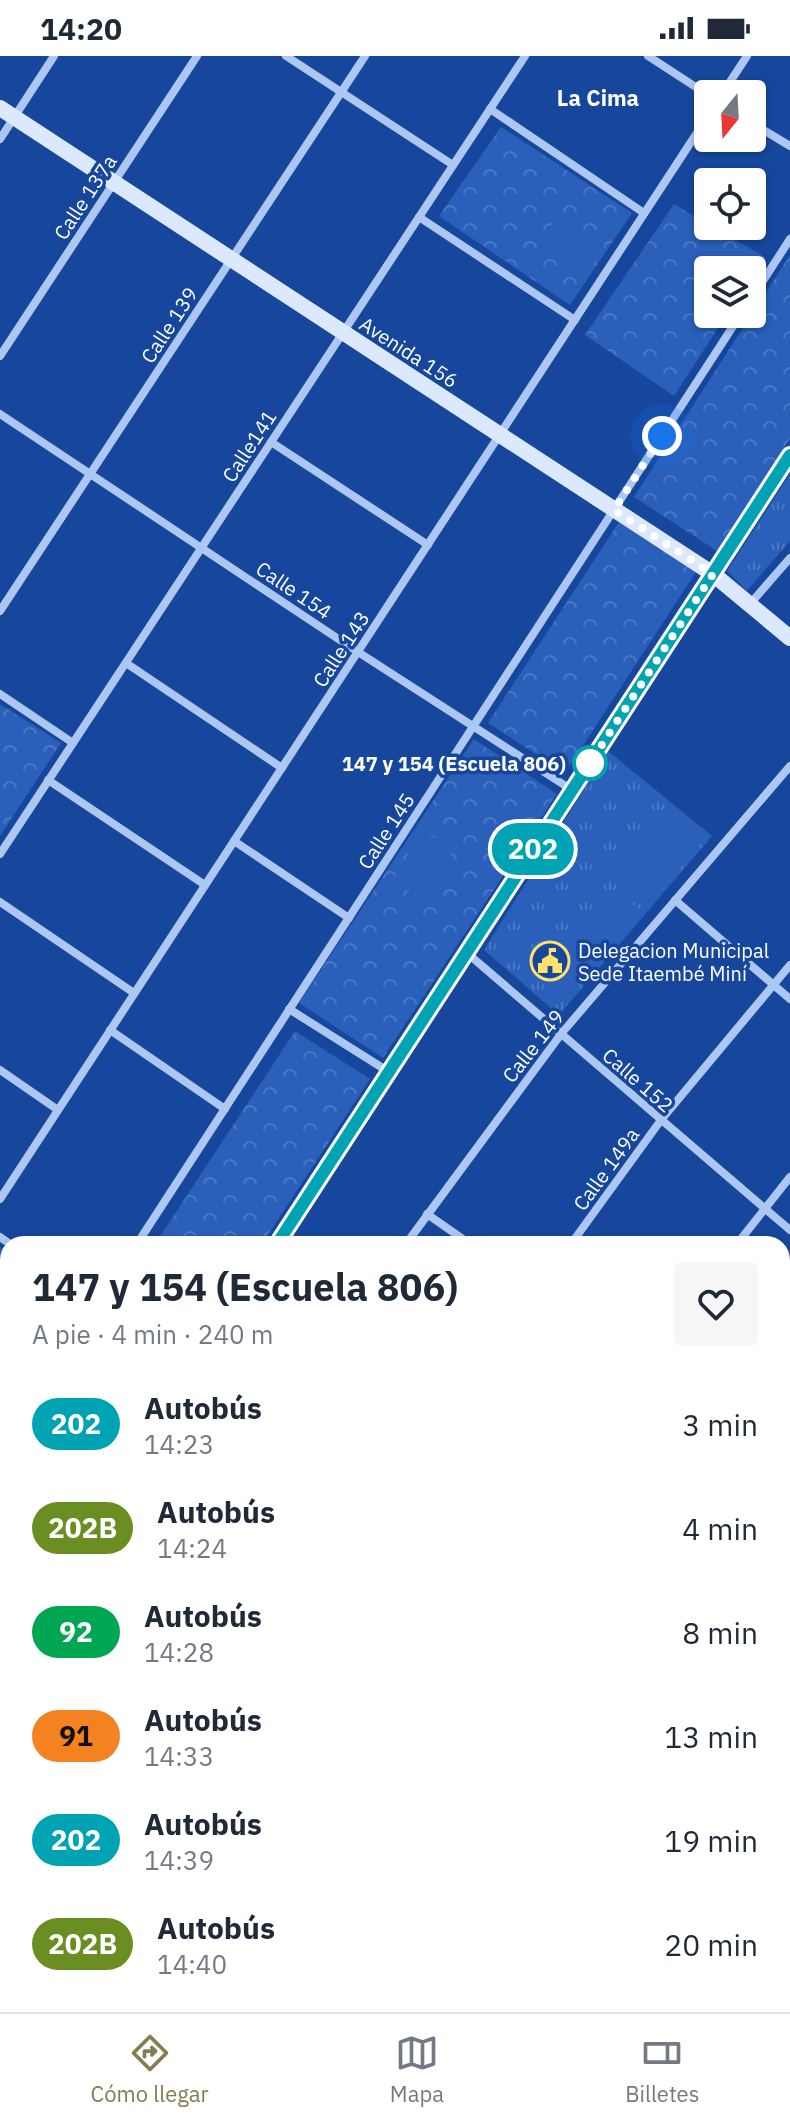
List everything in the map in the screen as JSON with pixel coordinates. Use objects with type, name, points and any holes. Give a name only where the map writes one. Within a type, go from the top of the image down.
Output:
[{"type":"main road","name":"Avenida 156","points":[[7,112],[713,574],[790,638]]},
{"type":"main road","points":[[282,1236],[790,455]]},
{"type":"street","points":[[0,139],[7,112],[54,56]]},
{"type":"street","name":"Calle 137a","points":[[0,356],[197,56]]},
{"type":"street","points":[[286,56],[453,165]]},
{"type":"street","name":"Calle 139","points":[[0,611],[365,56]]},
{"type":"street","name":"Calle141","points":[[0,854],[525,56]]},
{"type":"street","points":[[648,56],[694,86]]},
{"type":"street","points":[[731,80],[747,56]]},
{"type":"street","points":[[490,109],[644,213]]},
{"type":"street","points":[[766,131],[790,146]]},
{"type":"street","name":"Calle 143","points":[[0,1199],[694,137]]},
{"type":"street","points":[[419,217],[575,320]]},
{"type":"street","points":[[766,276],[790,239]]},
{"type":"street","name":"Calle 145","points":[[142,1236],[732,328]]},
{"type":"street","name":"Calle 154","points":[[0,414],[572,790]]},
{"type":"street","points":[[271,442],[428,545]]},
{"type":"street","points":[[750,604],[790,558]]},
{"type":"street","points":[[126,663],[282,768]]},
{"type":"street","points":[[0,694],[73,743]]},
{"type":"street","name":"Calle 149","points":[[412,1236],[561,1034],[790,766]]},
{"type":"street","points":[[48,780],[205,885]]},
{"type":"street","points":[[234,841],[349,918]]},
{"type":"street","points":[[675,900],[790,999]]},
{"type":"street","points":[[0,902],[134,993]]},
{"type":"street","name":"Calle 152","points":[[466,953],[790,1230]]},
{"type":"street","name":"Calle 149a","points":[[577,1236],[661,1120],[790,965]]},
{"type":"street","points":[[289,1009],[389,1072]]},
{"type":"street","points":[[110,1030],[225,1109]]},
{"type":"street","points":[[0,1070],[58,1110]]},
{"type":"street","points":[[743,1236],[790,1177]]},
{"type":"street","points":[[427,1214],[459,1236]]},
{"type":"green space","points":[[501,127],[632,213],[570,305],[439,216]]},
{"type":"green space","points":[[674,204],[694,216],[694,240],[735,240],[763,256],[694,256],[694,328],[718,328],[674,396],[585,335]]},
{"type":"green space","points":[[559,214],[605,245],[588,270],[542,239]]},
{"type":"green space","points":[[790,255],[790,439],[717,551],[634,497],[743,328],[766,328],[766,292]]},
{"type":"green space","points":[[790,474],[790,541],[747,591],[727,571]]},
{"type":"green space","points":[[619,522],[696,572],[565,773],[488,723]]},
{"type":"green space","points":[[0,704],[61,743],[0,836]]},
{"type":"green space","points":[[474,739],[557,794],[383,1058],[299,1003]]},
{"type":"green space","points":[[608,751],[712,836],[559,1015],[484,950]]},
{"type":"green space","points":[[670,807],[706,837],[656,897],[620,866]]},
{"type":"green space","points":[[422,831],[454,849],[424,900],[392,881]]},
{"type":"green space","points":[[616,889],[640,910],[602,954],[577,933]]},
{"type":"green space","points":[[295,1031],[370,1079],[267,1236],[160,1236]]},
{"type":"bus line","name":"202","points":[[282,1236],[790,455]]},
{"type":"place","name":"147 y 154 (Escuela 806)","points":[[590,763]]},
{"type":"place","name":"Delegacion Municipal Sede Itaembé Miní","points":[[550,961]]},
{"type":"district","name":"La Cima","points":[[598,97]]},
{"type":"route","points":[[590,763],[588,766],[713,574],[614,510],[662,436]]}]
